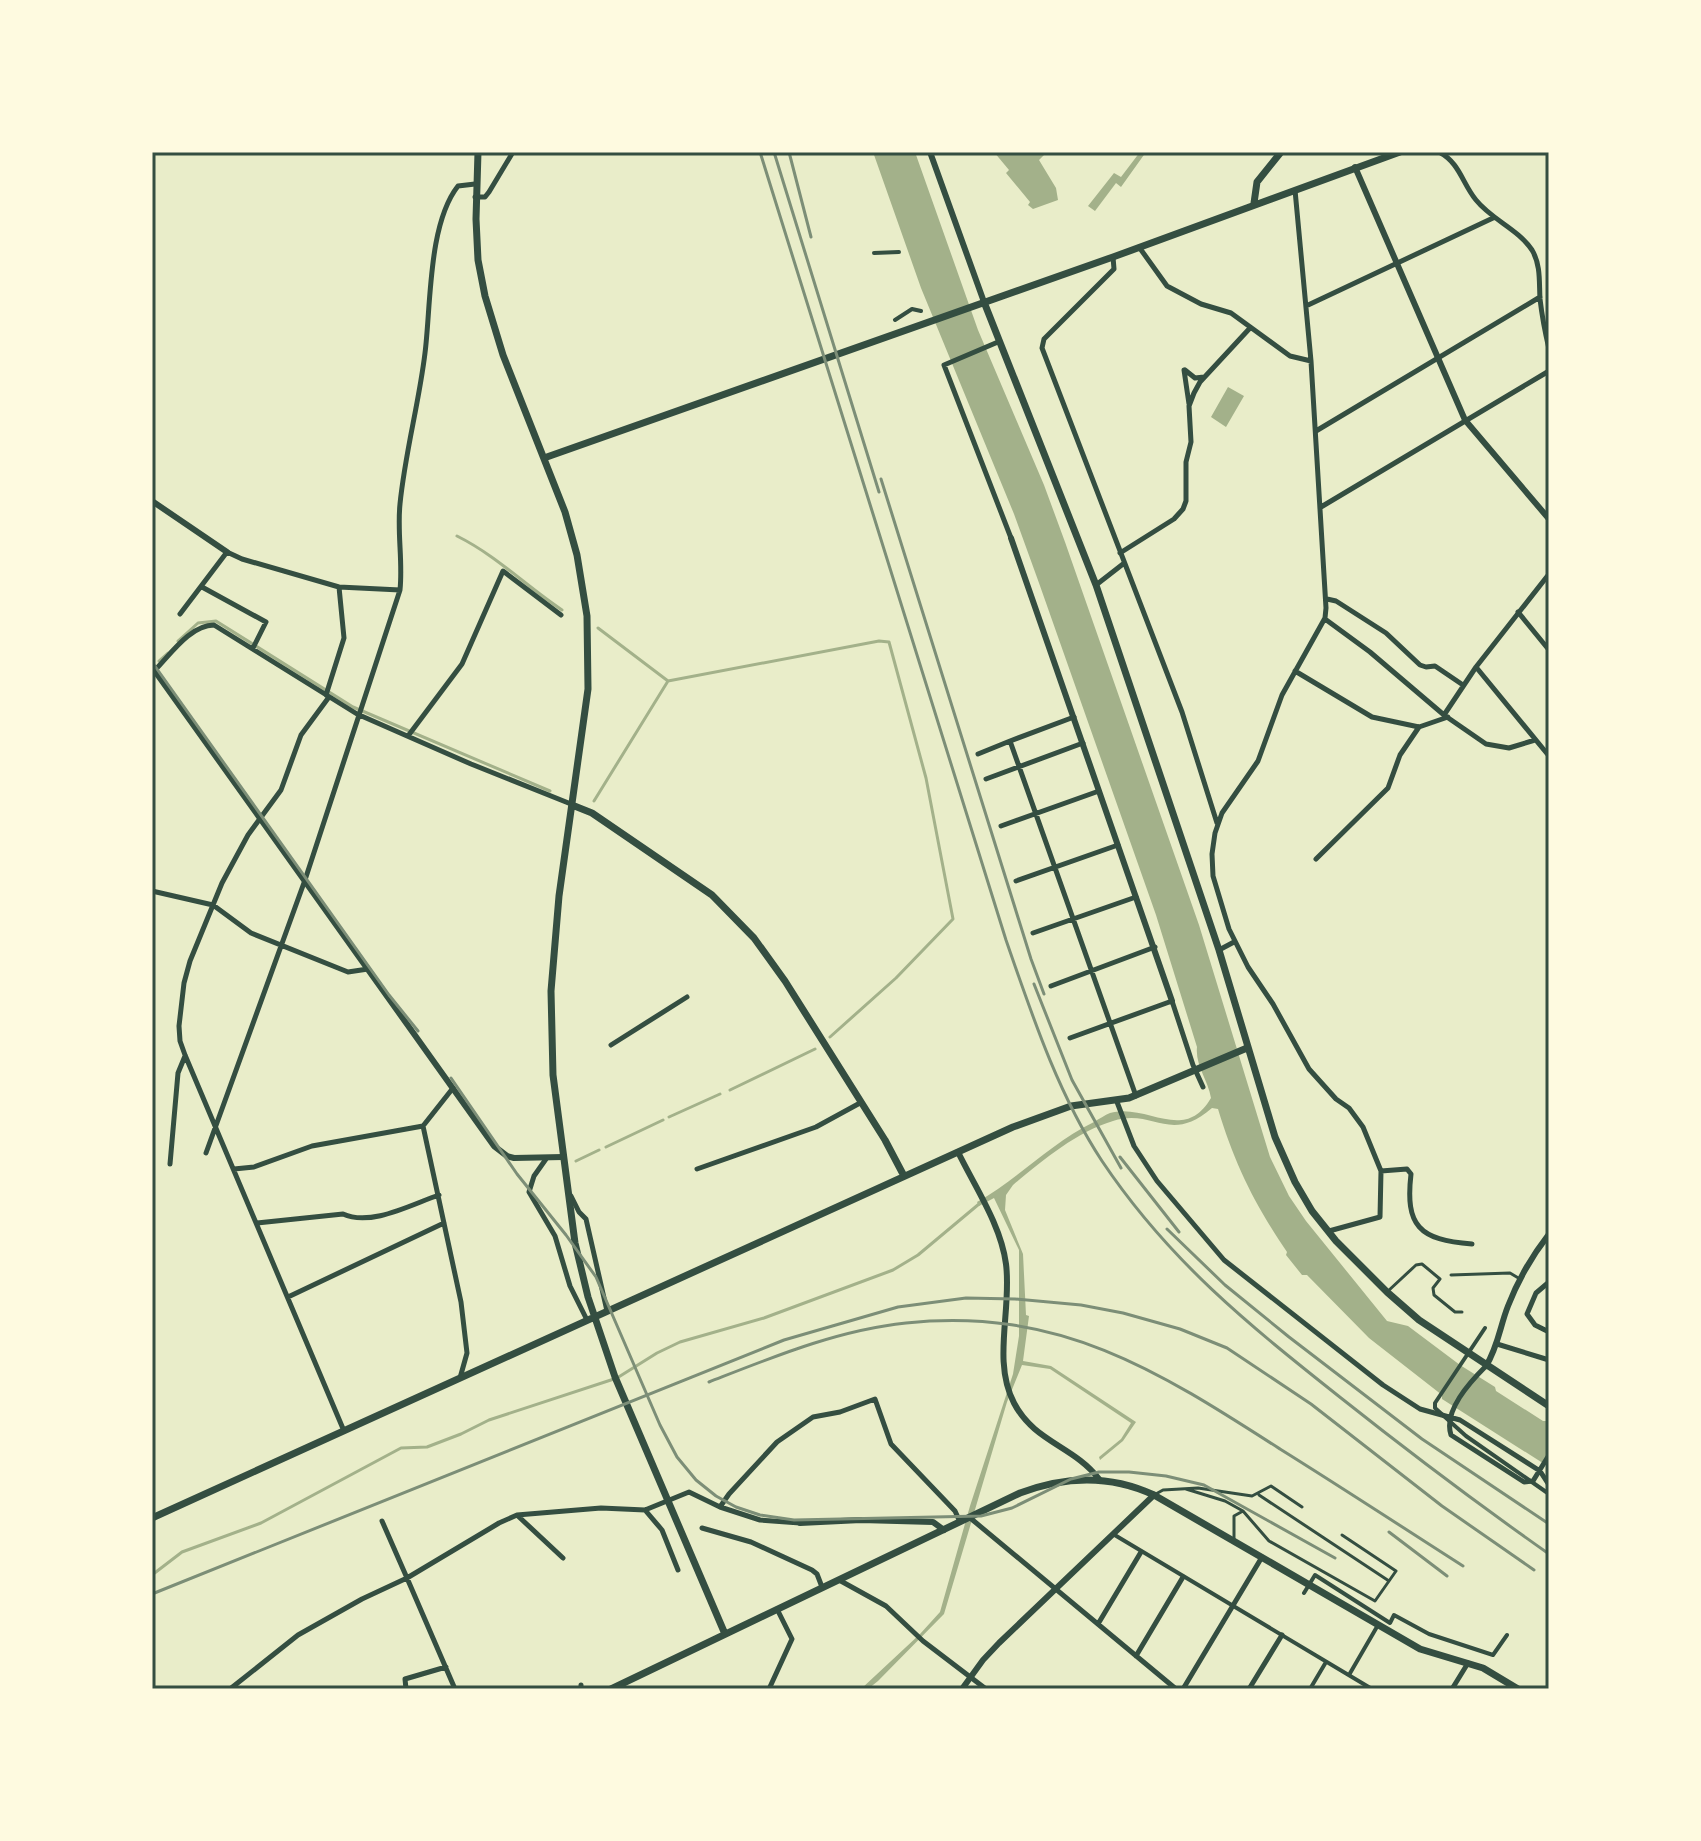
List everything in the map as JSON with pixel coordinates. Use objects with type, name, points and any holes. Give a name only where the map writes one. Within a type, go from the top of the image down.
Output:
[{"type":"main road","points":[[478,152],[475,184],[478,260],[485,296],[503,355],[565,512],[577,555],[587,616],[588,689],[559,896],[551,991],[553,1075],[575,1243],[588,1297],[615,1377],[725,1634]]},
{"type":"main road","points":[[1254,203],[1257,182],[1281,152]]},
{"type":"main road","points":[[544,458],[1400,152]]},
{"type":"main road","points":[[981,303],[1096,585],[1219,950],[1284,1160],[1312,1211],[1387,1292],[1419,1320],[1549,1406]]},
{"type":"main road","points":[[572,805],[592,813],[712,895],[729,910],[766,952],[904,1176]]},
{"type":"main road","points":[[152,1518],[1045,1114],[1071,1106],[1119,1106],[1247,1048]]},
{"type":"main road","points":[[611,1689],[1035,1487],[1054,1482],[1099,1479],[1122,1482],[1154,1495],[1420,1649],[1483,1668],[1518,1689]]},
{"type":"street","points":[[475,197],[485,197],[513,152]]},
{"type":"street","points":[[930,152],[981,303]]},
{"type":"street","points":[[1439,152],[1450,158],[1464,177],[1472,196],[1531,249],[1538,268],[1549,349]]},
{"type":"street","points":[[1355,167],[1465,420],[1549,519]]},
{"type":"street","points":[[206,1153],[305,880],[400,590],[403,565],[398,534],[400,504],[425,354],[436,236],[453,192],[458,186],[475,184]]},
{"type":"street","points":[[1295,189],[1316,431],[1327,599],[1325,618],[1282,695],[1258,761],[1222,813],[1212,854],[1213,876],[1234,942],[1309,1069],[1336,1099],[1349,1108],[1363,1127],[1381,1171],[1380,1217],[1329,1231]]},
{"type":"street","points":[[1306,306],[1493,218]]},
{"type":"street","points":[[1139,247],[1167,286],[1201,304],[1231,313],[1290,356],[1311,361]]},
{"type":"street","points":[[874,253],[899,252]]},
{"type":"street","points":[[1113,257],[1114,269],[1044,339],[1042,348],[1182,712],[1217,825]]},
{"type":"street","points":[[1316,431],[1540,297]]},
{"type":"street","points":[[895,320],[912,309],[921,311]]},
{"type":"street","points":[[1189,406],[1205,377],[1250,328]]},
{"type":"street","points":[[996,343],[944,365],[946,374],[1011,538],[1203,1087]]},
{"type":"street","points":[[1120,553],[1174,519],[1183,509],[1186,501],[1186,462],[1191,442],[1184,370],[1195,378],[1205,377]]},
{"type":"street","points":[[1321,507],[1549,371]]},
{"type":"street","points":[[152,501],[242,559],[339,587],[400,590]]},
{"type":"street","points":[[180,614],[227,552]]},
{"type":"street","points":[[1096,585],[1123,564]]},
{"type":"street","points":[[408,736],[462,664],[503,571],[561,615]]},
{"type":"street","points":[[1316,859],[1388,788],[1400,755],[1419,727],[1446,716],[1476,667],[1549,574]]},
{"type":"street","points":[[202,587],[266,622],[253,648]]},
{"type":"street","points":[[339,587],[344,638],[327,696],[301,735],[281,790],[237,854],[213,905],[184,983],[179,1026],[185,1055],[344,1431]]},
{"type":"street","points":[[1327,599],[1336,601],[1386,633],[1420,665],[1435,666],[1463,685]]},
{"type":"street","points":[[1518,612],[1549,650]]},
{"type":"street","points":[[1325,618],[1446,716],[1486,744],[1494,747],[1521,746],[1535,740]]},
{"type":"street","points":[[563,1157],[514,1158],[499,1151],[153,669],[195,631],[205,625],[214,625],[357,714],[572,805]]},
{"type":"street","points":[[1476,667],[1549,756]]},
{"type":"street","points":[[1295,671],[1361,712],[1419,727]]},
{"type":"street","points":[[978,754],[1074,717]]},
{"type":"street","points":[[1010,741],[1136,1096]]},
{"type":"street","points":[[986,779],[1083,743]]},
{"type":"street","points":[[1001,826],[1099,791]]},
{"type":"street","points":[[1016,881],[1119,844]]},
{"type":"street","points":[[152,891],[213,905],[251,933],[348,972],[368,969]]},
{"type":"street","points":[[1033,933],[1137,897]]},
{"type":"street","points":[[1219,950],[1234,942]]},
{"type":"street","points":[[1051,986],[1155,947]]},
{"type":"street","points":[[611,1045],[687,997]]},
{"type":"street","points":[[1070,1038],[1172,1001]]},
{"type":"street","points":[[170,1164],[178,1073],[185,1055]]},
{"type":"street","points":[[234,1169],[254,1167],[312,1146],[423,1126],[454,1087]]},
{"type":"street","points":[[697,1169],[816,1127],[860,1103]]},
{"type":"street","points":[[1119,1106],[1138,1153],[1157,1181],[1224,1260],[1383,1385],[1420,1409],[1460,1420],[1541,1470],[1549,1485]]},
{"type":"street","points":[[423,1126],[461,1302],[467,1353],[460,1378]]},
{"type":"street","points":[[958,1152],[995,1228],[1006,1262],[1006,1376],[1012,1399],[1040,1436],[1087,1464],[1099,1479]]},
{"type":"street","points":[[546,1159],[534,1176],[529,1192],[555,1236],[570,1286],[587,1320]]},
{"type":"street","points":[[1381,1171],[1407,1169],[1411,1174],[1408,1200],[1411,1215],[1419,1228],[1441,1238],[1472,1244]]},
{"type":"street","points":[[567,1188],[586,1219],[607,1311]]},
{"type":"street","points":[[257,1223],[343,1214],[350,1218],[374,1216],[439,1195]]},
{"type":"street","points":[[288,1297],[444,1223]]},
{"type":"street","points":[[1549,1234],[1520,1279],[1486,1366],[1454,1408],[1449,1431],[1456,1439],[1521,1481],[1533,1481],[1549,1455]]},
{"type":"street","points":[[1549,1282],[1536,1293],[1527,1314],[1535,1325],[1549,1332]]},
{"type":"street","points":[[1485,1328],[1435,1403],[1435,1408],[1466,1436],[1549,1494]]},
{"type":"street","points":[[1497,1344],[1549,1360]]},
{"type":"street","points":[[720,1507],[777,1442],[813,1417],[840,1412],[875,1399],[891,1444],[955,1511],[1056,1588],[1176,1689]]},
{"type":"street","points":[[1437,1422],[1442,1416]]},
{"type":"street","points":[[230,1689],[298,1635],[517,1515],[601,1508],[645,1510],[689,1492],[720,1507],[760,1520],[800,1523],[861,1520],[933,1522],[944,1530]]},
{"type":"street","points":[[962,1689],[989,1653],[1154,1495]]},
{"type":"street","points":[[645,1510],[662,1530],[678,1570]]},
{"type":"street","points":[[517,1515],[563,1558]]},
{"type":"street","points":[[382,1521],[455,1689]]},
{"type":"street","points":[[702,1528],[751,1542],[812,1570],[822,1587]]},
{"type":"street","points":[[1113,1534],[1372,1689]]},
{"type":"street","points":[[1098,1624],[1141,1552]]},
{"type":"street","points":[[1183,1689],[1262,1557]]},
{"type":"street","points":[[1304,1593],[1315,1575],[1390,1623],[1394,1615],[1429,1634],[1493,1655],[1507,1635]]},
{"type":"street","points":[[1136,1656],[1183,1577]]},
{"type":"street","points":[[838,1580],[886,1606],[923,1641],[986,1689]]},
{"type":"street","points":[[769,1689],[792,1639],[777,1609]]},
{"type":"street","points":[[1349,1675],[1378,1624]]},
{"type":"street","points":[[1249,1689],[1282,1635]]},
{"type":"street","points":[[1310,1689],[1326,1662]]},
{"type":"street","points":[[1452,1689],[1468,1663]]},
{"type":"street","points":[[406,1689],[405,1679],[446,1667]]},
{"type":"lane","points":[[1387,1292],[1416,1265],[1422,1264],[1440,1279],[1433,1288],[1434,1295],[1455,1312],[1462,1312]]},
{"type":"lane","points":[[1451,1275],[1510,1273],[1520,1279]]},
{"type":"lane","points":[[1154,1495],[1163,1490],[1216,1489],[1247,1496],[1271,1486],[1302,1507]]},
{"type":"lane","points":[[1186,1489],[1225,1501],[1243,1511],[1269,1541],[1371,1601],[1378,1599],[1396,1571],[1342,1535]]},
{"type":"lane","points":[[1258,1494],[1389,1581]]},
{"type":"lane","points":[[1235,1541],[1232,1531],[1234,1516],[1243,1511]]},
{"type":"shaded area","points":[[873,152],[915,152],[978,330],[1065,542],[1199,925],[1270,1157],[1289,1196],[1387,1321],[1408,1326],[1495,1387],[1496,1391],[1543,1421],[1549,1421],[1549,1467],[1442,1399],[1442,1395],[1369,1338],[1307,1275],[1302,1275],[1286,1255],[1246,1183],[1218,1109],[1212,1108],[1184,1124],[1127,1118],[1113,1121],[1073,1140],[1013,1185],[1006,1195],[1005,1210],[1023,1254],[1026,1315],[1029,1316],[1023,1361],[1051,1366],[1136,1422],[1123,1441],[1100,1460],[1099,1457],[1121,1439],[1131,1423],[1050,1369],[1022,1365],[1007,1402],[944,1614],[878,1681],[868,1689],[861,1689],[940,1612],[970,1506],[1013,1374],[1019,1336],[1019,1250],[994,1198],[979,1206],[977,1202],[1063,1140],[1108,1114],[1124,1111],[1177,1120],[1189,1118],[1200,1111],[1211,1098],[1156,915],[1039,583],[1014,514],[921,288]]},
{"type":"shaded area","points":[[994,152],[1041,152],[1044,155],[1039,160],[1056,188],[1058,200],[1033,209]]},
{"type":"shaded area","points":[[1140,152],[1146,152],[1121,187],[1116,183],[1095,211],[1088,206],[1114,173],[1121,177]]},
{"type":"shaded area","points":[[1228,387],[1244,396],[1226,427],[1211,417]]},
{"type":"waterway","points":[[457,536],[562,610]]},
{"type":"waterway","points":[[178,641],[198,623],[216,621],[353,707],[550,791]]},
{"type":"waterway","points":[[598,628],[668,681],[879,641],[889,642],[926,778],[953,919],[896,978],[830,1037]]},
{"type":"waterway","points":[[159,661],[168,653]]},
{"type":"waterway","points":[[594,801],[668,681]]},
{"type":"waterway","points":[[730,1090],[815,1049]]},
{"type":"waterway","points":[[669,1117],[720,1094]]},
{"type":"waterway","points":[[606,1147],[663,1120]]},
{"type":"waterway","points":[[576,1161],[599,1150]]},
{"type":"waterway","points":[[152,1575],[182,1552],[261,1523],[401,1448],[427,1447],[489,1420],[617,1378],[680,1342],[764,1318],[893,1270],[918,1255],[979,1204]]},
{"type":"railway","points":[[760,152],[1006,940],[1047,1054],[1086,1135],[1128,1197],[1212,1290],[1392,1438],[1549,1554]]},
{"type":"railway","points":[[774,152],[879,492]]},
{"type":"railway","points":[[789,152],[811,237]]},
{"type":"railway","points":[[881,479],[1044,994]]},
{"type":"railway","points":[[152,662],[389,995],[418,1031]]},
{"type":"railway","points":[[1034,984],[1072,1080],[1121,1168]]},
{"type":"railway","points":[[451,1078],[517,1174],[596,1277],[677,1457],[696,1480],[736,1507],[760,1515],[794,1520],[981,1516],[1012,1508],[1071,1479],[1099,1472],[1129,1472],[1204,1485],[1335,1558]]},
{"type":"railway","points":[[1120,1157],[1179,1232]]},
{"type":"railway","points":[[1167,1229],[1225,1285],[1289,1337],[1422,1439],[1549,1524]]},
{"type":"railway","points":[[152,1594],[784,1340],[898,1307],[966,1298],[1081,1305],[1123,1313],[1180,1329],[1227,1348],[1311,1404],[1442,1506],[1534,1570]]},
{"type":"railway","points":[[709,1382],[831,1338],[906,1323],[961,1321],[1012,1325],[1059,1335],[1104,1350],[1191,1394],[1463,1566]]},
{"type":"railway","points":[[1389,1532],[1447,1576]]}]
